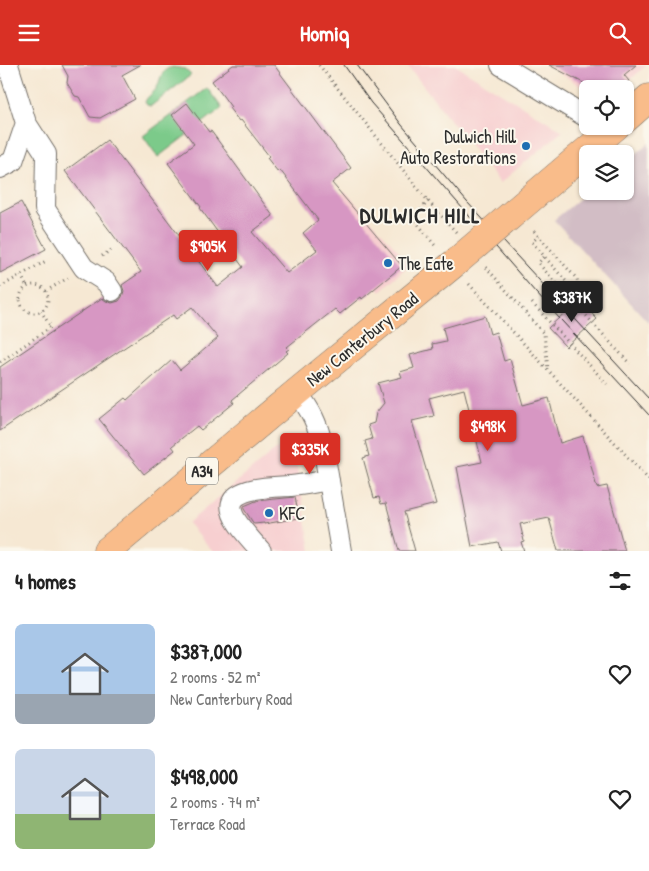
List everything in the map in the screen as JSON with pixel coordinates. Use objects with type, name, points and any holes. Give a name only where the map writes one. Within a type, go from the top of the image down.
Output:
[{"type":"highway","name":"New Canterbury Road","points":[[634,107],[649,98]]},
{"type":"highway","name":"New Canterbury Road","points":[[107,551],[297,391],[454,265],[516,211],[595,135]]},
{"type":"street","points":[[8,65],[26,123],[46,154],[45,209],[84,268],[106,282],[112,291]]},
{"type":"street","points":[[501,65],[579,108]]},
{"type":"street","points":[[0,168],[12,161],[26,123]]},
{"type":"street","points":[[297,391],[312,414],[323,446],[340,551]]},
{"type":"street","points":[[261,551],[234,518],[231,503],[235,497],[244,492],[276,485],[290,486],[329,480]]},
{"type":"path","points":[[319,65],[428,201],[458,234]]},
{"type":"path","points":[[428,201],[414,219],[649,480]]},
{"type":"path","points":[[534,231],[539,236],[577,279],[578,283],[576,286],[570,286],[532,242],[539,236]]},
{"type":"path","points":[[101,256],[114,248]]},
{"type":"path","points":[[544,257],[538,263],[630,364]]},
{"type":"path","points":[[0,287],[46,261]]},
{"type":"path","points":[[483,263],[544,334],[548,369]]},
{"type":"path","points":[[21,275],[27,287]]},
{"type":"path","points":[[46,291],[73,275]]},
{"type":"path","points":[[39,285],[46,291],[48,300],[45,308],[41,311],[28,312],[22,306],[20,301],[21,292],[27,287],[39,285]]},
{"type":"path","points":[[532,303],[607,384]]},
{"type":"path","points":[[0,362],[51,327],[41,311]]},
{"type":"shaded area","points":[[407,65],[455,65],[563,131],[500,183]]},
{"type":"shaded area","points":[[547,65],[647,65],[630,80],[579,80],[579,85]]},
{"type":"shaded area","points":[[649,143],[649,323],[554,220],[579,199],[634,200],[634,156]]},
{"type":"shaded area","points":[[345,191],[410,264],[380,291],[315,208]]},
{"type":"shaded area","points":[[286,441],[293,443],[311,551],[212,551],[188,523]]},
{"type":"green space","points":[[173,67],[185,69],[191,75],[151,106],[147,105],[146,100],[156,89],[165,70]]},
{"type":"green space","points":[[207,88],[222,108],[158,157],[143,136]]},
{"type":"building","points":[[62,65],[140,65],[122,75],[135,99],[100,118],[90,117],[79,97],[75,96],[67,83],[68,76]]},
{"type":"building","points":[[233,65],[274,65],[351,168],[332,183],[402,266],[362,299],[361,297],[340,314],[335,309],[287,347],[289,349],[286,351],[288,353],[232,400],[234,403],[201,430],[197,426],[172,446],[175,450],[144,474],[99,419],[125,398],[127,400],[172,360],[180,370],[218,338],[192,307],[176,319],[173,315],[0,431],[0,367],[102,298],[112,303],[119,301],[124,291],[122,285],[141,272],[65,171],[107,140],[218,287],[243,267],[168,163],[194,144],[172,115],[187,103],[209,132],[211,131],[273,216],[252,232],[287,273],[317,250],[303,233],[318,220],[280,170],[278,172],[267,158],[269,156],[241,120],[239,121],[229,108],[231,107],[212,81]]},
{"type":"building","points":[[549,65],[636,65],[624,75],[628,80],[579,81]]},
{"type":"building","points":[[21,202],[46,249],[0,273],[0,213]]},
{"type":"building","points":[[579,300],[597,319],[566,347],[548,328]]},
{"type":"building","points":[[485,316],[490,334],[496,332],[504,361],[510,359],[523,405],[549,398],[560,443],[583,436],[597,488],[607,486],[625,551],[558,551],[549,518],[520,524],[524,541],[521,542],[524,551],[501,551],[498,542],[472,547],[457,467],[482,462],[464,389],[429,398],[434,416],[412,421],[436,504],[404,512],[415,551],[399,551],[386,503],[381,504],[379,497],[374,498],[363,458],[369,456],[365,441],[372,439],[368,425],[374,423],[376,413],[384,403],[378,383],[402,377],[400,372],[414,368],[410,355],[433,349],[432,344],[446,341],[443,328]]},
{"type":"building","name":"KFC","points":[[295,497],[299,518],[254,524],[244,509],[244,506],[256,501]]},
{"type":"tram line","points":[[344,65],[371,103],[536,293],[649,415]]},
{"type":"tram line","points":[[357,65],[401,124],[467,202],[649,399]]},
{"type":"place","name":"Dulwich Hill Auto Restorations","points":[[526,146]]},
{"type":"place","name":"The Eate","points":[[388,263]]},
{"type":"place","name":"KFC","points":[[269,513]]},
{"type":"district","name":"DULWICH HILL","points":[[420,215]]}]
